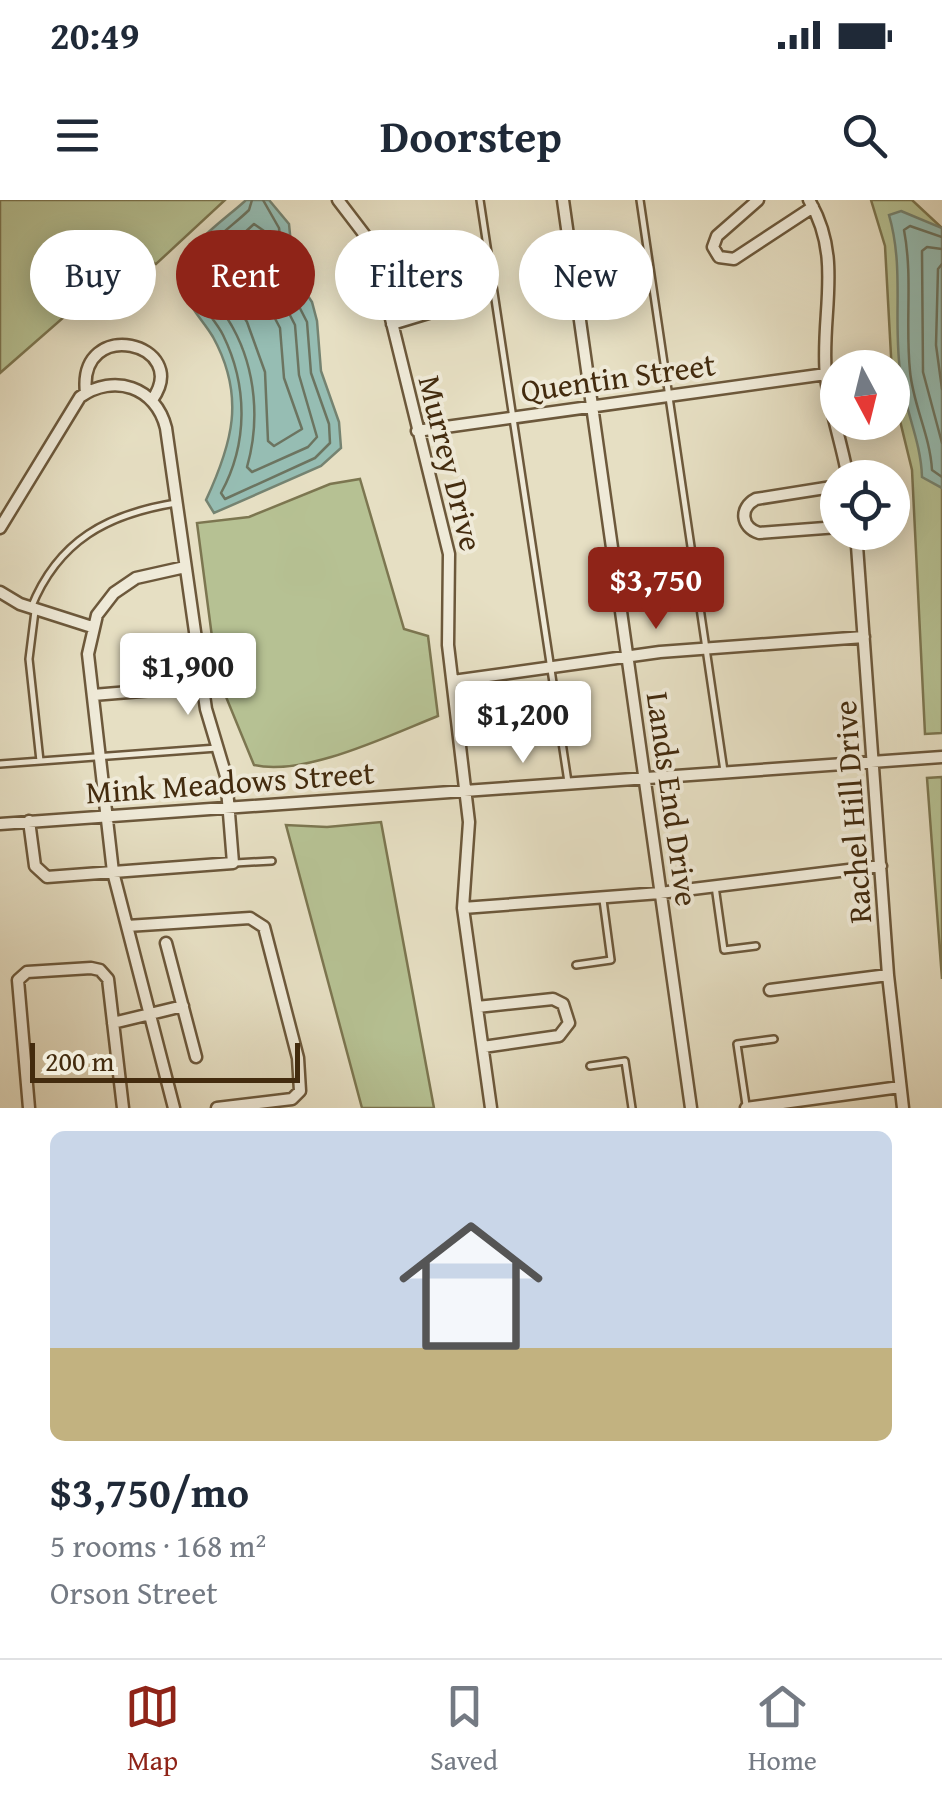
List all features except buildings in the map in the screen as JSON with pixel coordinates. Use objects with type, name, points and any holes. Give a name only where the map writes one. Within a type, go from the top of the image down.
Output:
[{"type":"street","name":"Murrey Drive","points":[[338,200],[361,230]]},
{"type":"street","name":"Lands End Drive","points":[[563,200],[691,1108]]},
{"type":"street","points":[[758,200],[717,236],[716,253],[723,260],[734,259],[811,204],[831,268],[827,350]]},
{"type":"street","name":"Murrey Drive","points":[[391,320],[449,554],[453,681],[468,790],[463,908],[491,1108]]},
{"type":"street","points":[[392,324],[405,320]]},
{"type":"street","points":[[86,392],[84,378],[90,365],[114,344],[128,342],[142,348],[162,375],[160,389],[152,400]]},
{"type":"street","name":"Quentin Street","points":[[417,431],[820,375]]},
{"type":"street","points":[[0,528],[73,405],[86,392],[117,384],[138,390],[152,400],[164,419],[202,686],[220,748],[233,863],[39,874],[29,822]]},
{"type":"street","points":[[820,489],[756,499],[746,507],[744,518],[748,527],[760,533],[820,529]]},
{"type":"street","name":"Rachel Hill Drive","points":[[857,550],[888,974],[904,1108]]},
{"type":"street","points":[[174,1108],[114,872],[88,654],[92,628],[104,604],[124,585],[151,572],[186,567]]},
{"type":"street","points":[[0,592],[92,628]]},
{"type":"street","points":[[453,681],[627,656],[864,636]]},
{"type":"street","points":[[92,695],[202,686]]},
{"type":"street","name":"Mink Meadows Street","points":[[0,824],[942,756]]},
{"type":"street","points":[[463,908],[660,893],[880,866]]},
{"type":"street","points":[[127,926],[250,918],[264,927],[298,1058],[300,1091],[292,1100],[217,1108]]},
{"type":"street","points":[[166,943],[196,1057]]},
{"type":"street","points":[[29,1108],[15,990],[22,975],[100,970],[108,979],[124,1108]]},
{"type":"street","points":[[770,990],[888,974]]},
{"type":"street","points":[[477,1007],[553,999],[564,1004],[569,1023],[559,1036],[483,1048]]},
{"type":"street","points":[[113,1022],[182,1006]]},
{"type":"street","points":[[746,1108],[900,1087]]},
{"type":"lane","points":[[480,200],[568,782]]},
{"type":"lane","points":[[640,200],[724,771]]},
{"type":"lane","points":[[40,762],[29,659],[33,608],[53,565],[78,539],[123,514],[176,503]]},
{"type":"lane","points":[[0,764],[220,748]]},
{"type":"lane","points":[[233,863],[272,860]]},
{"type":"lane","points":[[715,886],[724,950],[756,946]]},
{"type":"lane","points":[[576,966],[611,960],[603,898]]},
{"type":"lane","points":[[746,1108],[737,1044],[774,1039]]},
{"type":"lane","points":[[590,1066],[626,1061],[632,1108]]},
{"type":"green space","points":[[0,200],[225,200],[193,230],[176,230],[176,245],[156,264],[156,230],[30,230],[30,320],[61,320],[0,373]]},
{"type":"green space","points":[[871,200],[912,200],[942,228],[942,733],[925,734],[912,470],[905,440],[910,440],[910,350],[891,350],[885,246]]},
{"type":"green space","points":[[360,479],[404,629],[428,636],[438,716],[322,760],[274,767],[254,765],[217,675],[197,523],[249,517],[330,484]]},
{"type":"green space","points":[[942,777],[942,979],[927,778]]},
{"type":"green space","points":[[381,822],[434,1108],[362,1108],[286,825],[327,827]]},
{"type":"water","points":[[246,200],[269,200],[290,230],[211,230]]},
{"type":"water","points":[[901,211],[942,228],[942,488],[922,477],[910,418],[910,350],[899,350],[896,256],[889,215]]},
{"type":"water","points":[[315,313],[321,371],[339,422],[341,448],[321,466],[214,513],[206,500],[228,440],[232,400],[223,359],[201,320],[315,320]]}]
